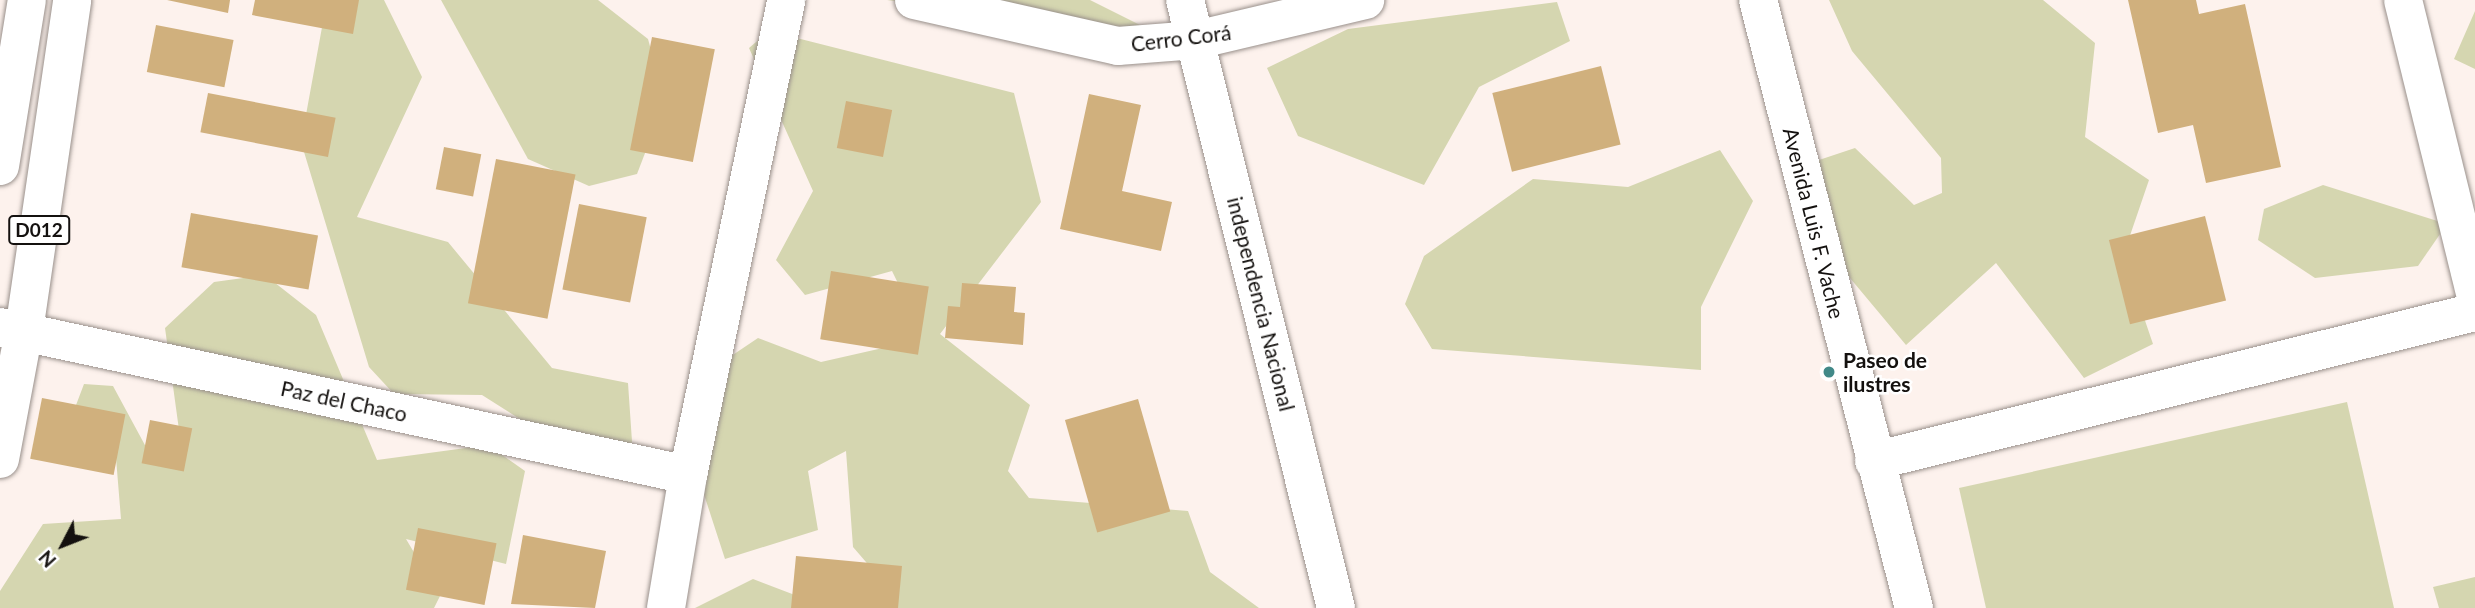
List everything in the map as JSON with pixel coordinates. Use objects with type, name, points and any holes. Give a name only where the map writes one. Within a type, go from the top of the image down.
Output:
[{"type":"street","points":[[0,166],[27,0]]},
{"type":"street","name":"D012","points":[[0,459],[12,329],[72,0]]},
{"type":"street","points":[[666,608],[688,475],[786,0]]},
{"type":"street","name":"Cerro Corá","points":[[915,0],[1118,46],[1196,40],[1365,0]]},
{"type":"street","name":"independencia Nacional","points":[[1185,0],[1336,608]]},
{"type":"street","name":"Avenida Luis F. Vache","points":[[1758,0],[1874,461],[1914,608]]},
{"type":"street","points":[[2403,0],[2475,294]]},
{"type":"street","points":[[1874,461],[2475,312]]},
{"type":"street","name":"Paz del Chaco","points":[[12,329],[688,475]]},
{"type":"green space","points":[[327,0],[384,0],[422,77],[357,217],[448,242],[552,368],[628,383],[633,456],[581,458],[482,395],[394,394],[369,367],[301,142]]},
{"type":"green space","points":[[441,0],[598,0],[648,39],[665,101],[637,174],[589,186],[528,159]]},
{"type":"green space","points":[[887,0],[1090,0],[1144,27],[1089,56],[992,15]]},
{"type":"green space","points":[[1829,0],[2043,0],[2095,43],[2085,137],[2149,180],[2123,256],[2153,344],[2084,378],[1996,263],[1906,345],[1804,223],[1795,168],[1855,148],[1914,205],[1942,193],[1941,158],[1852,51]]},
{"type":"green space","points":[[1557,2],[1570,41],[1479,87],[1424,185],[1298,136],[1267,68],[1348,29]]},
{"type":"green space","points":[[2475,11],[2475,69],[2454,59]]},
{"type":"green space","points":[[769,31],[1014,93],[1041,202],[940,334],[1030,405],[1008,471],[1029,498],[1188,511],[1210,572],[1259,608],[867,608],[885,584],[853,547],[846,451],[808,471],[818,530],[725,559],[683,430],[694,381],[758,338],[821,362],[896,345],[914,316],[892,271],[805,295],[776,260],[813,191],[749,48]]},
{"type":"green space","points":[[1720,150],[1753,201],[1701,307],[1701,370],[1432,349],[1405,304],[1424,256],[1533,179],[1628,187]]},
{"type":"green space","points":[[2323,185],[2447,224],[2418,266],[2315,278],[2258,240],[2264,209]]},
{"type":"green space","points":[[265,275],[316,315],[377,460],[488,445],[525,471],[506,564],[406,539],[440,596],[434,608],[0,608],[0,591],[43,524],[121,519],[116,458],[73,413],[84,384],[113,386],[153,460],[183,459],[165,328],[214,282]]},
{"type":"green space","points":[[2347,402],[2394,608],[1986,608],[1959,488]]},
{"type":"green space","points":[[2475,577],[2475,608],[2439,608],[2433,587]]},
{"type":"green space","points":[[753,579],[829,608],[695,608]]},
{"type":"building","points":[[167,0],[230,0],[228,13]]},
{"type":"building","points":[[255,0],[359,0],[353,34],[252,15]]},
{"type":"building","points":[[2128,0],[2196,0],[2199,14],[2245,4],[2281,167],[2206,183],[2193,125],[2158,133]]},
{"type":"building","points":[[156,25],[234,40],[224,87],[147,72]]},
{"type":"building","points":[[652,37],[715,49],[693,162],[630,150]]},
{"type":"building","points":[[1601,66],[1621,145],[1512,172],[1492,93]]},
{"type":"building","points":[[208,93],[336,118],[328,157],[200,132]]},
{"type":"building","points":[[1089,94],[1141,105],[1122,191],[1172,202],[1161,251],[1060,229]]},
{"type":"building","points":[[846,101],[892,110],[883,157],[837,148]]},
{"type":"building","points":[[444,147],[481,154],[473,196],[436,189]]},
{"type":"building","points":[[496,159],[576,174],[547,319],[468,303]]},
{"type":"building","points":[[579,204],[647,217],[630,303],[562,289]]},
{"type":"building","points":[[191,213],[318,235],[308,290],[181,267]]},
{"type":"building","points":[[2205,216],[2226,300],[2130,324],[2109,240]]},
{"type":"building","points":[[831,271],[929,286],[918,355],[820,339]]},
{"type":"building","points":[[962,283],[1016,287],[1014,312],[1025,313],[1023,345],[945,338],[948,306],[960,307]]},
{"type":"building","points":[[42,398],[125,414],[114,475],[30,459]]},
{"type":"building","points":[[1138,399],[1170,511],[1097,532],[1065,420]]},
{"type":"building","points":[[150,420],[192,428],[184,471],[142,463]]},
{"type":"building","points":[[418,528],[497,543],[485,605],[406,590]]},
{"type":"building","points":[[523,535],[606,551],[595,608],[511,604]]},
{"type":"building","points":[[796,556],[902,566],[898,608],[791,608]]},
{"type":"place","name":"Paseo de ilustres","points":[[1829,372]]}]
